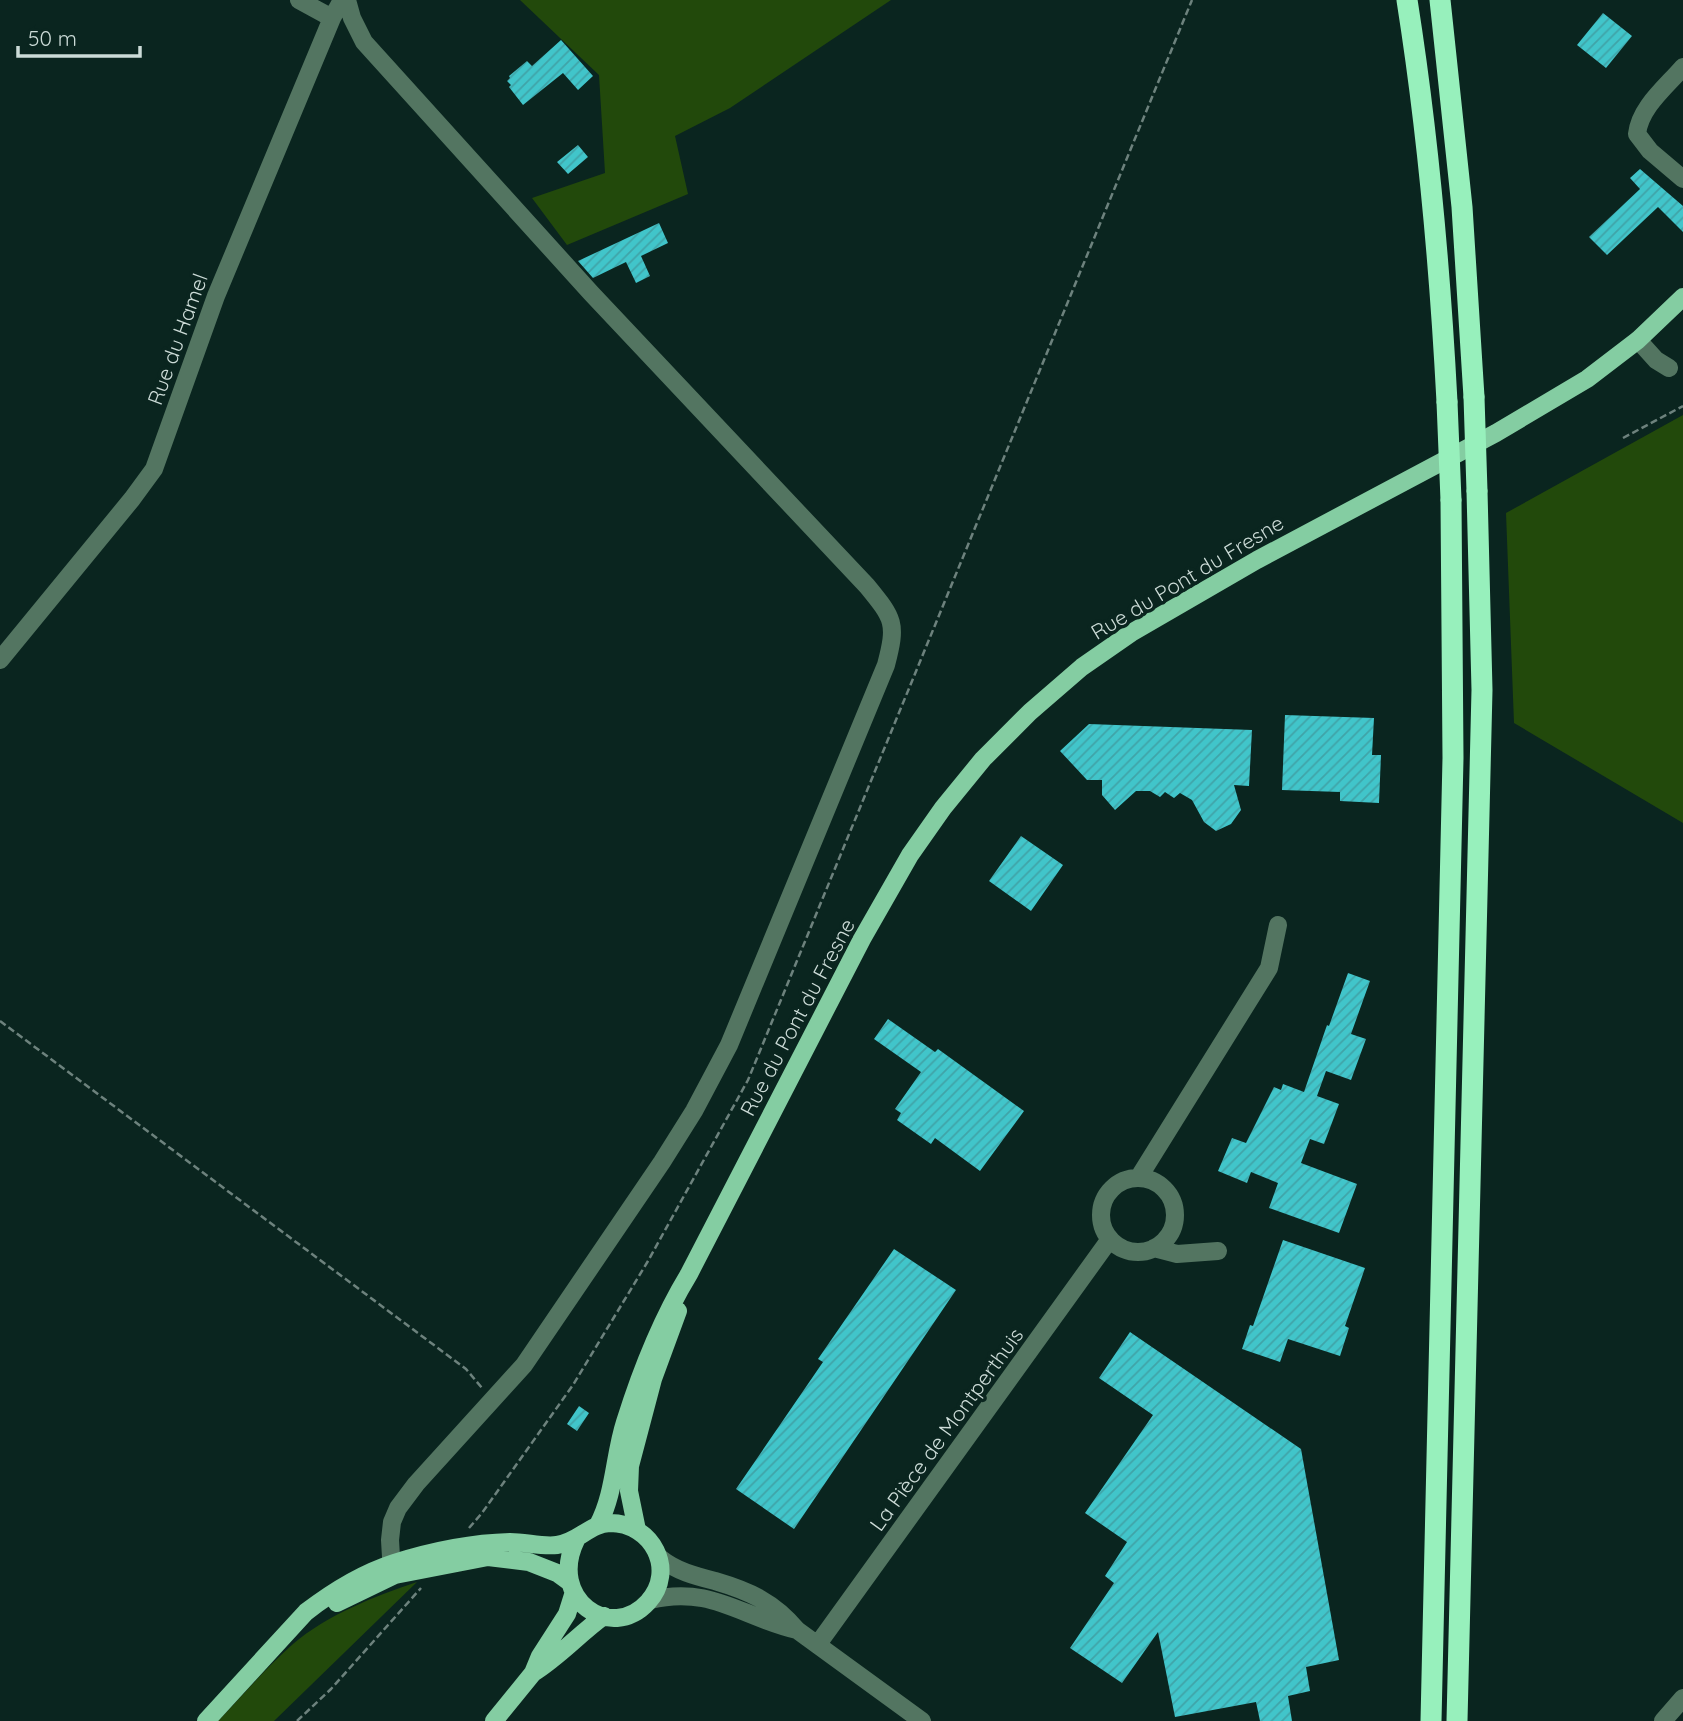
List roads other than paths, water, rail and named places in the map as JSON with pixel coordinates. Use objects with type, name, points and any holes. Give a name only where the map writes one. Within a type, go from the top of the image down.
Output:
[{"type":"highway","points":[[1407,0],[1437,242],[1451,500],[1453,772],[1431,1721]]},
{"type":"highway","points":[[1440,0],[1462,207],[1474,397],[1482,690],[1457,1721]]},
{"type":"main road","name":"Rue du Pont du Fresne","points":[[598,1525],[607,1508],[625,1421],[669,1307],[689,1274],[862,939],[910,855],[943,808],[984,759],[1030,712],[1082,667],[1131,633],[1257,560],[1525,416],[1587,379],[1639,340],[1683,297]]},
{"type":"main road","name":"Rue du Pont du Fresne","points":[[637,1530],[629,1491],[630,1466],[653,1380],[689,1274]]},
{"type":"main road","points":[[206,1721],[294,1627],[394,1569],[456,1547],[515,1542],[551,1546],[576,1540],[598,1525],[622,1524],[637,1530],[652,1545],[660,1558],[661,1578],[650,1601],[629,1615],[604,1616],[586,1609],[557,1573],[529,1562],[488,1557],[394,1569]]},
{"type":"main road","points":[[494,1721],[533,1673],[540,1656],[567,1614],[571,1588],[569,1554],[576,1540]]},
{"type":"main road","points":[[533,1673],[552,1661],[604,1616]]},
{"type":"street","points":[[299,0],[332,18]]},
{"type":"street","points":[[345,0],[364,42],[591,293],[867,586],[889,613],[893,639],[886,666],[729,1045],[694,1111],[524,1365],[416,1484],[398,1508],[392,1522],[390,1540],[394,1569]]},
{"type":"street","name":"Rue du Hamel","points":[[0,660],[154,469],[216,296],[332,18],[345,0]]},
{"type":"street","points":[[1683,67],[1644,111],[1639,120],[1637,134],[1650,151],[1683,179]]},
{"type":"street","points":[[1639,340],[1669,369]]},
{"type":"street","points":[[1139,1177],[1269,968],[1278,925]]},
{"type":"street","points":[[1139,1177],[1161,1186],[1169,1195],[1174,1206],[1175,1219],[1164,1241],[1154,1248],[1131,1251],[1110,1239],[1101,1217],[1102,1205],[1115,1185],[1126,1179],[1139,1177]]},
{"type":"street","name":"La Pièce de Montperthuis","points":[[818,1644],[1110,1239]]},
{"type":"street","points":[[1154,1248],[1177,1254],[1218,1251]]},
{"type":"street","points":[[660,1558],[684,1573],[739,1590],[782,1611],[797,1630],[922,1721]]},
{"type":"street","points":[[650,1601],[677,1595],[715,1600],[774,1625],[797,1630]]},
{"type":"street","points":[[1663,1721],[1683,1698]]}]
